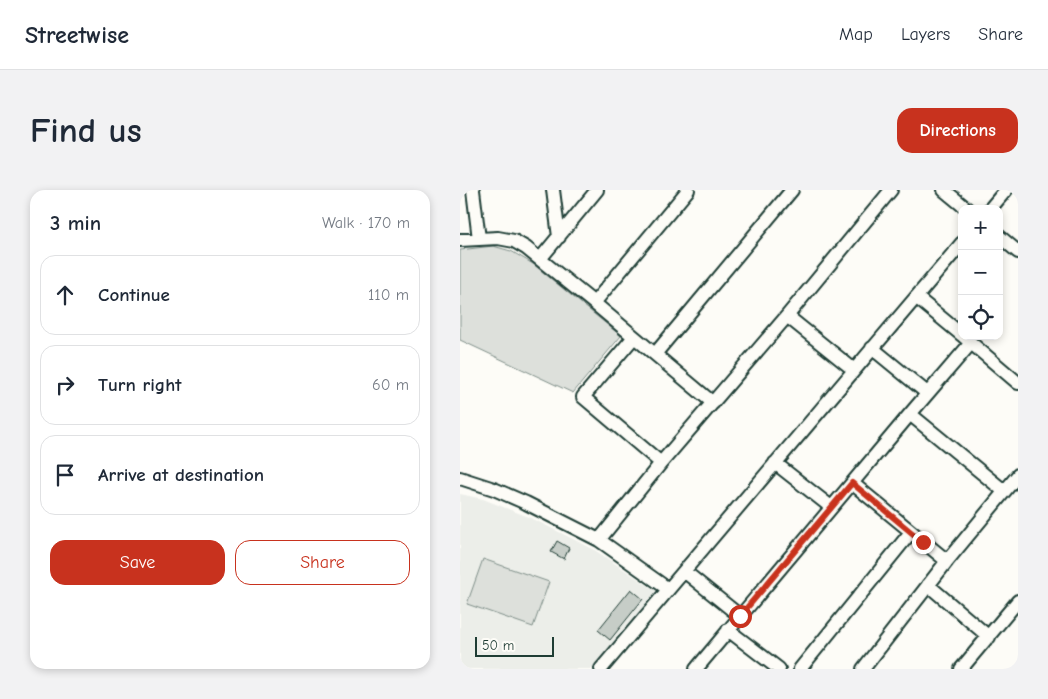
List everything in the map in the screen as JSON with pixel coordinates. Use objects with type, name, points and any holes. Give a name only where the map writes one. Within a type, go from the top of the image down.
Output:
[{"type":"street","points":[[473,190],[479,239]]},
{"type":"street","points":[[553,190],[558,236]]},
{"type":"street","points":[[540,259],[597,190]]},
{"type":"street","points":[[594,303],[688,190]]},
{"type":"street","points":[[654,354],[792,190]]},
{"type":"street","points":[[599,540],[661,463],[787,316],[891,190]]},
{"type":"street","points":[[944,190],[962,205]]},
{"type":"street","points":[[993,205],[1006,190]]},
{"type":"street","points":[[460,240],[498,238],[514,241],[526,248],[713,403]]},
{"type":"street","points":[[1003,239],[1018,252]]},
{"type":"street","points":[[601,669],[958,248]]},
{"type":"street","points":[[916,297],[958,332]]},
{"type":"street","points":[[787,316],[854,370]]},
{"type":"street","points":[[634,336],[583,397],[661,463]]},
{"type":"street","points":[[696,669],[927,394],[964,340]]},
{"type":"street","points":[[967,340],[1017,381]]},
{"type":"street","points":[[872,348],[927,394]]},
{"type":"street","points":[[910,414],[1004,491]]},
{"type":"street","points":[[775,463],[831,507]]},
{"type":"street","points":[[863,669],[947,561],[1018,475]]},
{"type":"street","points":[[460,478],[494,489],[526,503],[599,540],[668,589]]},
{"type":"street","points":[[852,483],[947,561]]},
{"type":"street","points":[[800,669],[912,532]]},
{"type":"street","points":[[684,571],[740,616]]},
{"type":"street","points":[[928,585],[989,637]]},
{"type":"street","points":[[961,669],[1018,602]]},
{"type":"street","points":[[728,630],[779,669]]},
{"type":"shaded area","points":[[493,246],[511,251],[533,264],[621,336],[573,393],[460,340],[460,250]]},
{"type":"shaded area","points":[[460,494],[483,499],[531,518],[593,549],[656,591],[591,669],[460,669]]},
{"type":"shaded area","points":[[483,559],[549,582],[533,627],[467,604]]},
{"type":"building","points":[[557,541],[569,548],[564,559],[551,552]]},
{"type":"building","points":[[631,589],[643,599],[610,640],[598,630]]},
{"type":"route","points":[[740,616],[852,483],[923,542]]}]
